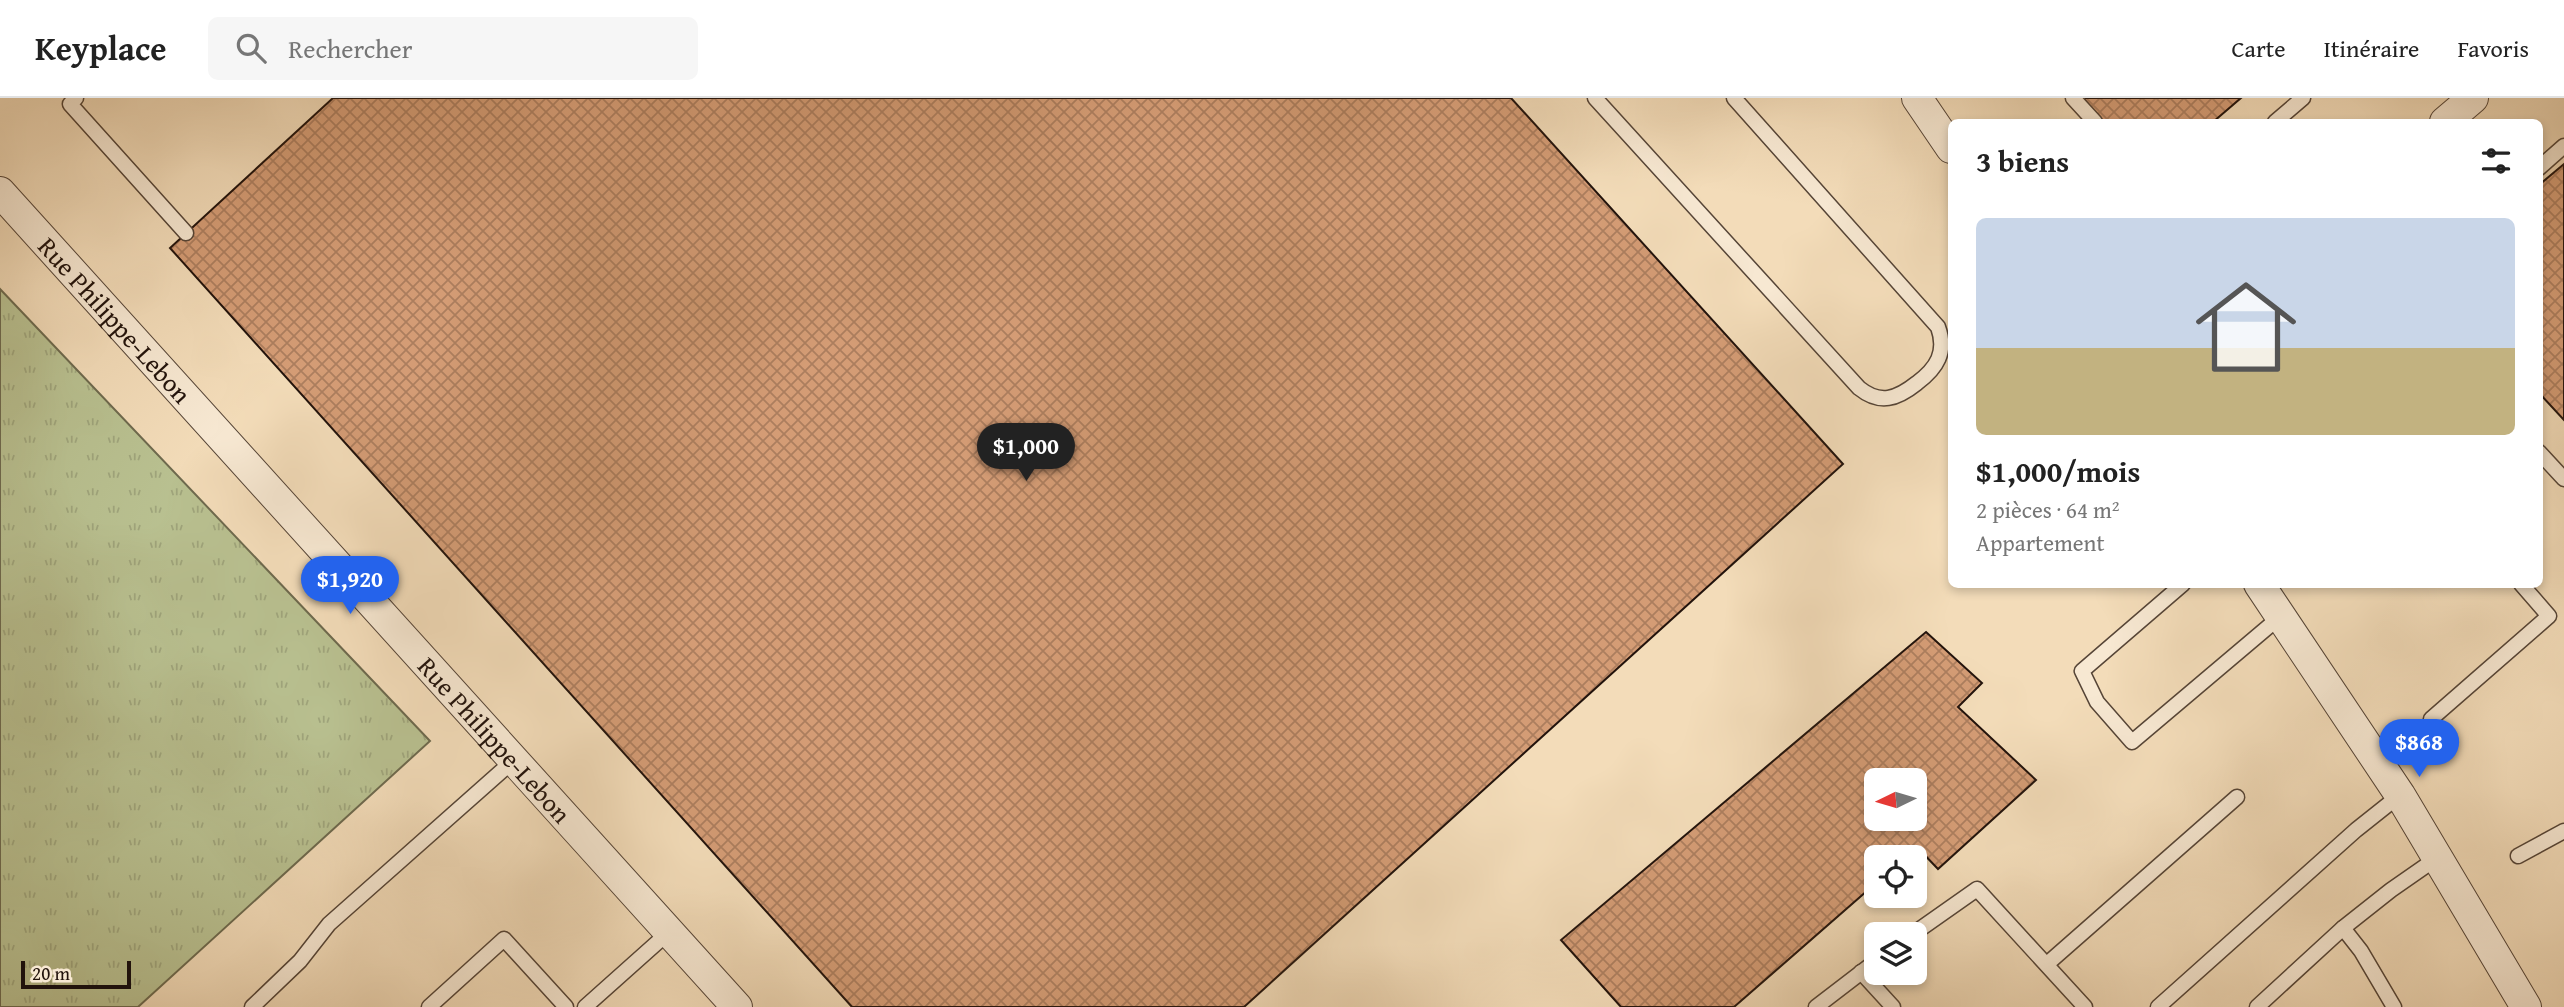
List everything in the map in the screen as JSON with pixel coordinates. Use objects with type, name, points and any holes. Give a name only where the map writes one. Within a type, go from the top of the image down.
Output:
[{"type":"street","points":[[1917,98],[1948,144]]},
{"type":"street","points":[[2448,119],[2473,98]]},
{"type":"street","name":"Rue Philippe-Lebon","points":[[0,192],[737,1007]]},
{"type":"street","points":[[2262,588],[2400,795],[2526,1007]]},
{"type":"lane","points":[[76,98],[70,104],[186,233]]},
{"type":"lane","points":[[1595,98],[1859,388],[1873,398],[1899,397],[1927,376],[1938,362],[1942,344],[1937,327],[1734,98]]},
{"type":"lane","points":[[2073,98],[2092,119]]},
{"type":"lane","points":[[2278,119],[2303,98]]},
{"type":"lane","points":[[2543,164],[2564,146]]},
{"type":"lane","points":[[2543,456],[2564,479]]},
{"type":"lane","points":[[2178,588],[2082,671],[2097,702],[2132,742],[2281,616]]},
{"type":"lane","points":[[2431,719],[2549,616],[2524,588]]},
{"type":"lane","points":[[252,1007],[300,961],[329,924],[514,760]]},
{"type":"lane","points":[[2158,1007],[2356,830],[2400,795]]},
{"type":"lane","points":[[2046,964],[2237,797]]},
{"type":"lane","points":[[2518,856],[2564,831]]},
{"type":"lane","points":[[2257,1007],[2343,928],[2390,890],[2437,858]]},
{"type":"lane","points":[[1927,924],[1977,889],[2085,1007]]},
{"type":"lane","points":[[2343,928],[2361,951],[2393,1007]]},
{"type":"lane","points":[[585,1007],[669,932]]},
{"type":"lane","points":[[429,1007],[504,939],[566,1007]]},
{"type":"lane","points":[[1816,1007],[1864,970]]},
{"type":"lane","points":[[1861,972],[1893,1007]]},
{"type":"green space","points":[[0,289],[430,741],[138,1007],[0,1007]]},
{"type":"building","points":[[333,98],[1511,98],[1843,464],[1244,1007],[852,1007],[170,248]]},
{"type":"building","points":[[2083,98],[2241,98],[2216,119],[2100,119]]},
{"type":"building","points":[[2564,164],[2564,420],[2543,397],[2543,182]]},
{"type":"building","points":[[1926,632],[1982,683],[1958,707],[2036,780],[1938,869],[1927,857],[1927,845],[1864,845],[1864,893],[1734,1007],[1621,1007],[1561,940]]}]
